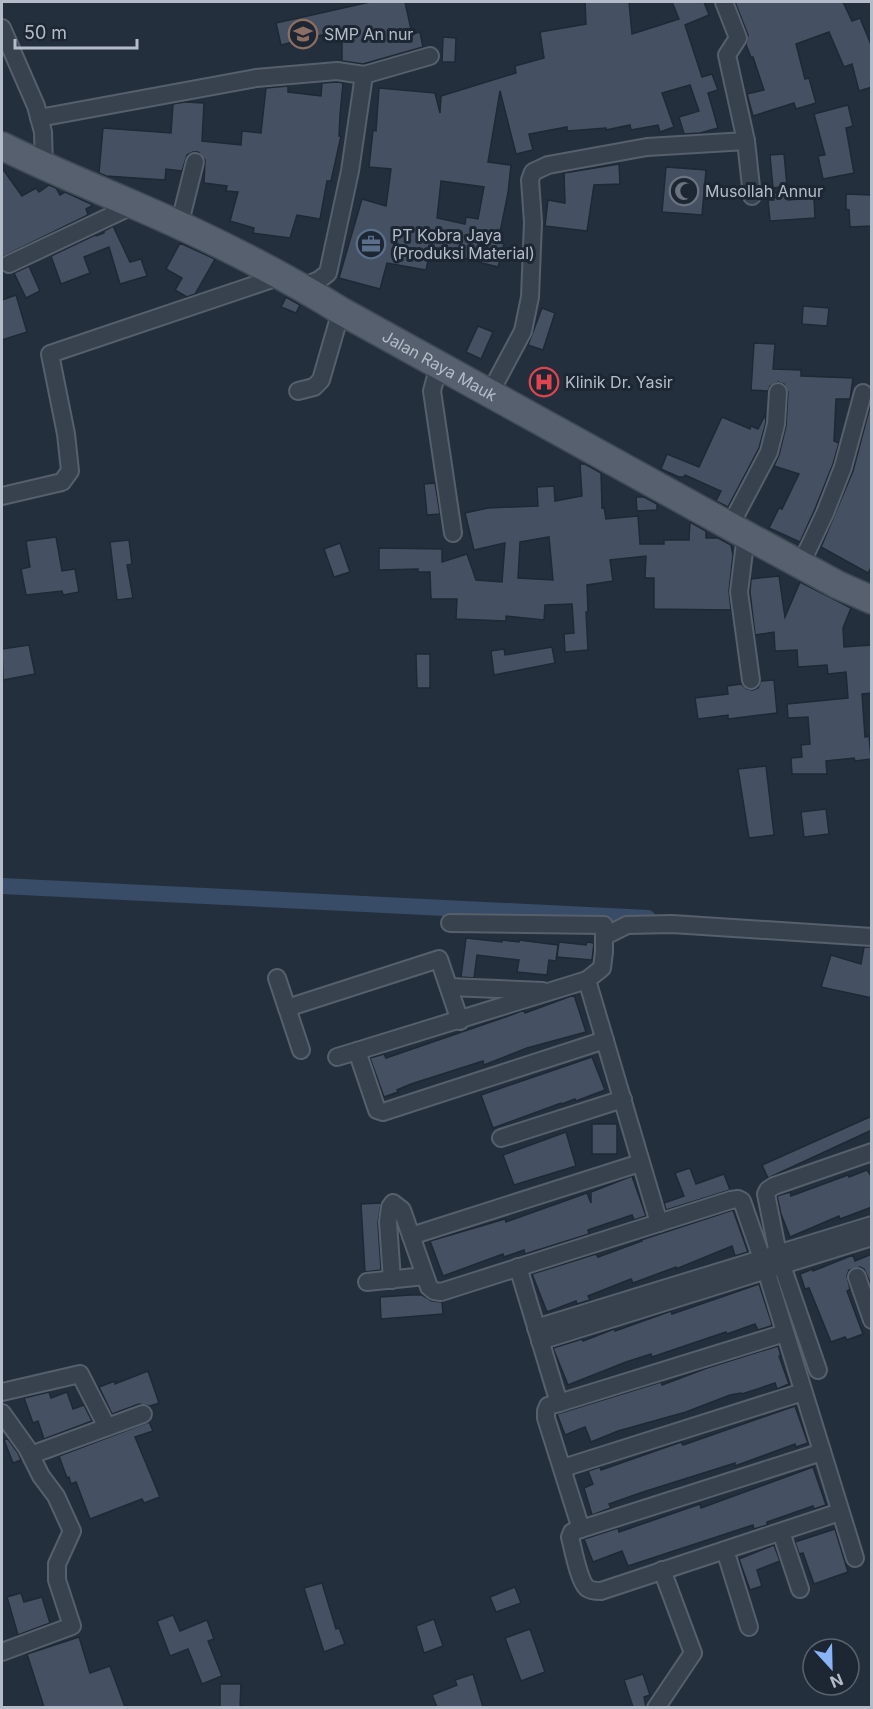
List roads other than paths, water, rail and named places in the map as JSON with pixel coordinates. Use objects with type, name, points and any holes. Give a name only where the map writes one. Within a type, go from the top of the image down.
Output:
[{"type":"main road","name":"Jalan Raya Mauk","points":[[2,146],[44,167],[179,226],[291,281],[341,311],[838,585],[872,600]]},
{"type":"street","points":[[724,2],[738,38],[727,55],[746,141],[752,196]]},
{"type":"street","points":[[2,28],[36,106],[43,132],[44,167]]},
{"type":"street","points":[[39,118],[256,78],[337,71],[364,75],[430,56]]},
{"type":"street","points":[[2,496],[62,482],[70,471],[66,434],[50,354],[291,281],[319,280],[328,273],[350,171],[364,75]]},
{"type":"street","points":[[490,393],[523,331],[530,297],[533,222],[530,180],[533,172],[548,165],[647,147],[746,141]]},
{"type":"street","points":[[179,226],[195,162]]},
{"type":"street","points":[[9,264],[134,205]]},
{"type":"street","points":[[298,391],[314,387],[321,380],[341,311]]},
{"type":"street","points":[[439,365],[432,391],[453,533]]},
{"type":"street","points":[[751,680],[739,591],[738,530],[769,452],[776,424],[778,392]]},
{"type":"street","points":[[801,564],[843,467],[863,393]]},
{"type":"street","points":[[338,1057],[556,991],[587,980],[602,968],[604,925],[450,923]]},
{"type":"street","points":[[605,936],[627,925],[672,924],[872,937]]},
{"type":"street","points":[[287,1008],[439,959],[460,1021]]},
{"type":"street","points":[[277,978],[301,1050]]},
{"type":"street","points":[[587,980],[659,1223]]},
{"type":"street","points":[[449,987],[556,991]]},
{"type":"street","points":[[357,1051],[377,1110],[383,1112],[605,1040]]},
{"type":"street","points":[[501,1137],[623,1099]]},
{"type":"street","points":[[855,1558],[785,1333],[772,1262],[766,1194],[774,1186],[872,1152]]},
{"type":"street","points":[[411,1236],[640,1163]]},
{"type":"street","points":[[392,1280],[388,1222],[390,1207],[393,1203],[402,1210],[429,1287],[441,1292],[738,1199],[742,1201],[772,1262],[818,1370]]},
{"type":"street","points":[[538,1335],[772,1262],[872,1225]]},
{"type":"street","points":[[772,1262],[872,1237]]},
{"type":"street","points":[[518,1267],[559,1403]]},
{"type":"street","points":[[368,1282],[425,1276]]},
{"type":"street","points":[[857,1277],[870,1312]]},
{"type":"street","points":[[581,1529],[546,1411],[548,1406],[785,1333]]},
{"type":"street","points":[[2,1392],[80,1374],[107,1427]]},
{"type":"street","points":[[563,1468],[803,1392]]},
{"type":"street","points":[[2,1413],[56,1496],[72,1531],[57,1564],[57,1580],[72,1626],[2,1652]]},
{"type":"street","points":[[31,1455],[143,1414]]},
{"type":"street","points":[[822,1452],[572,1532],[570,1537],[582,1579],[586,1588],[601,1591],[840,1512]]},
{"type":"street","points":[[781,1532],[800,1590]]},
{"type":"street","points":[[725,1550],[749,1627]]},
{"type":"street","points":[[656,1707],[693,1653],[662,1570]]},
{"type":"waterway","points":[[2,886],[648,918]]},
{"type":"place","name":"SMP An nur","points":[[303,34]]},
{"type":"place","name":"Musollah Annur","points":[[684,191]]},
{"type":"place","name":"PT Kobra Jaya (Produksi Material)","points":[[371,244]]},
{"type":"place","name":"Klinik Dr. Yasir","points":[[544,382]]}]
